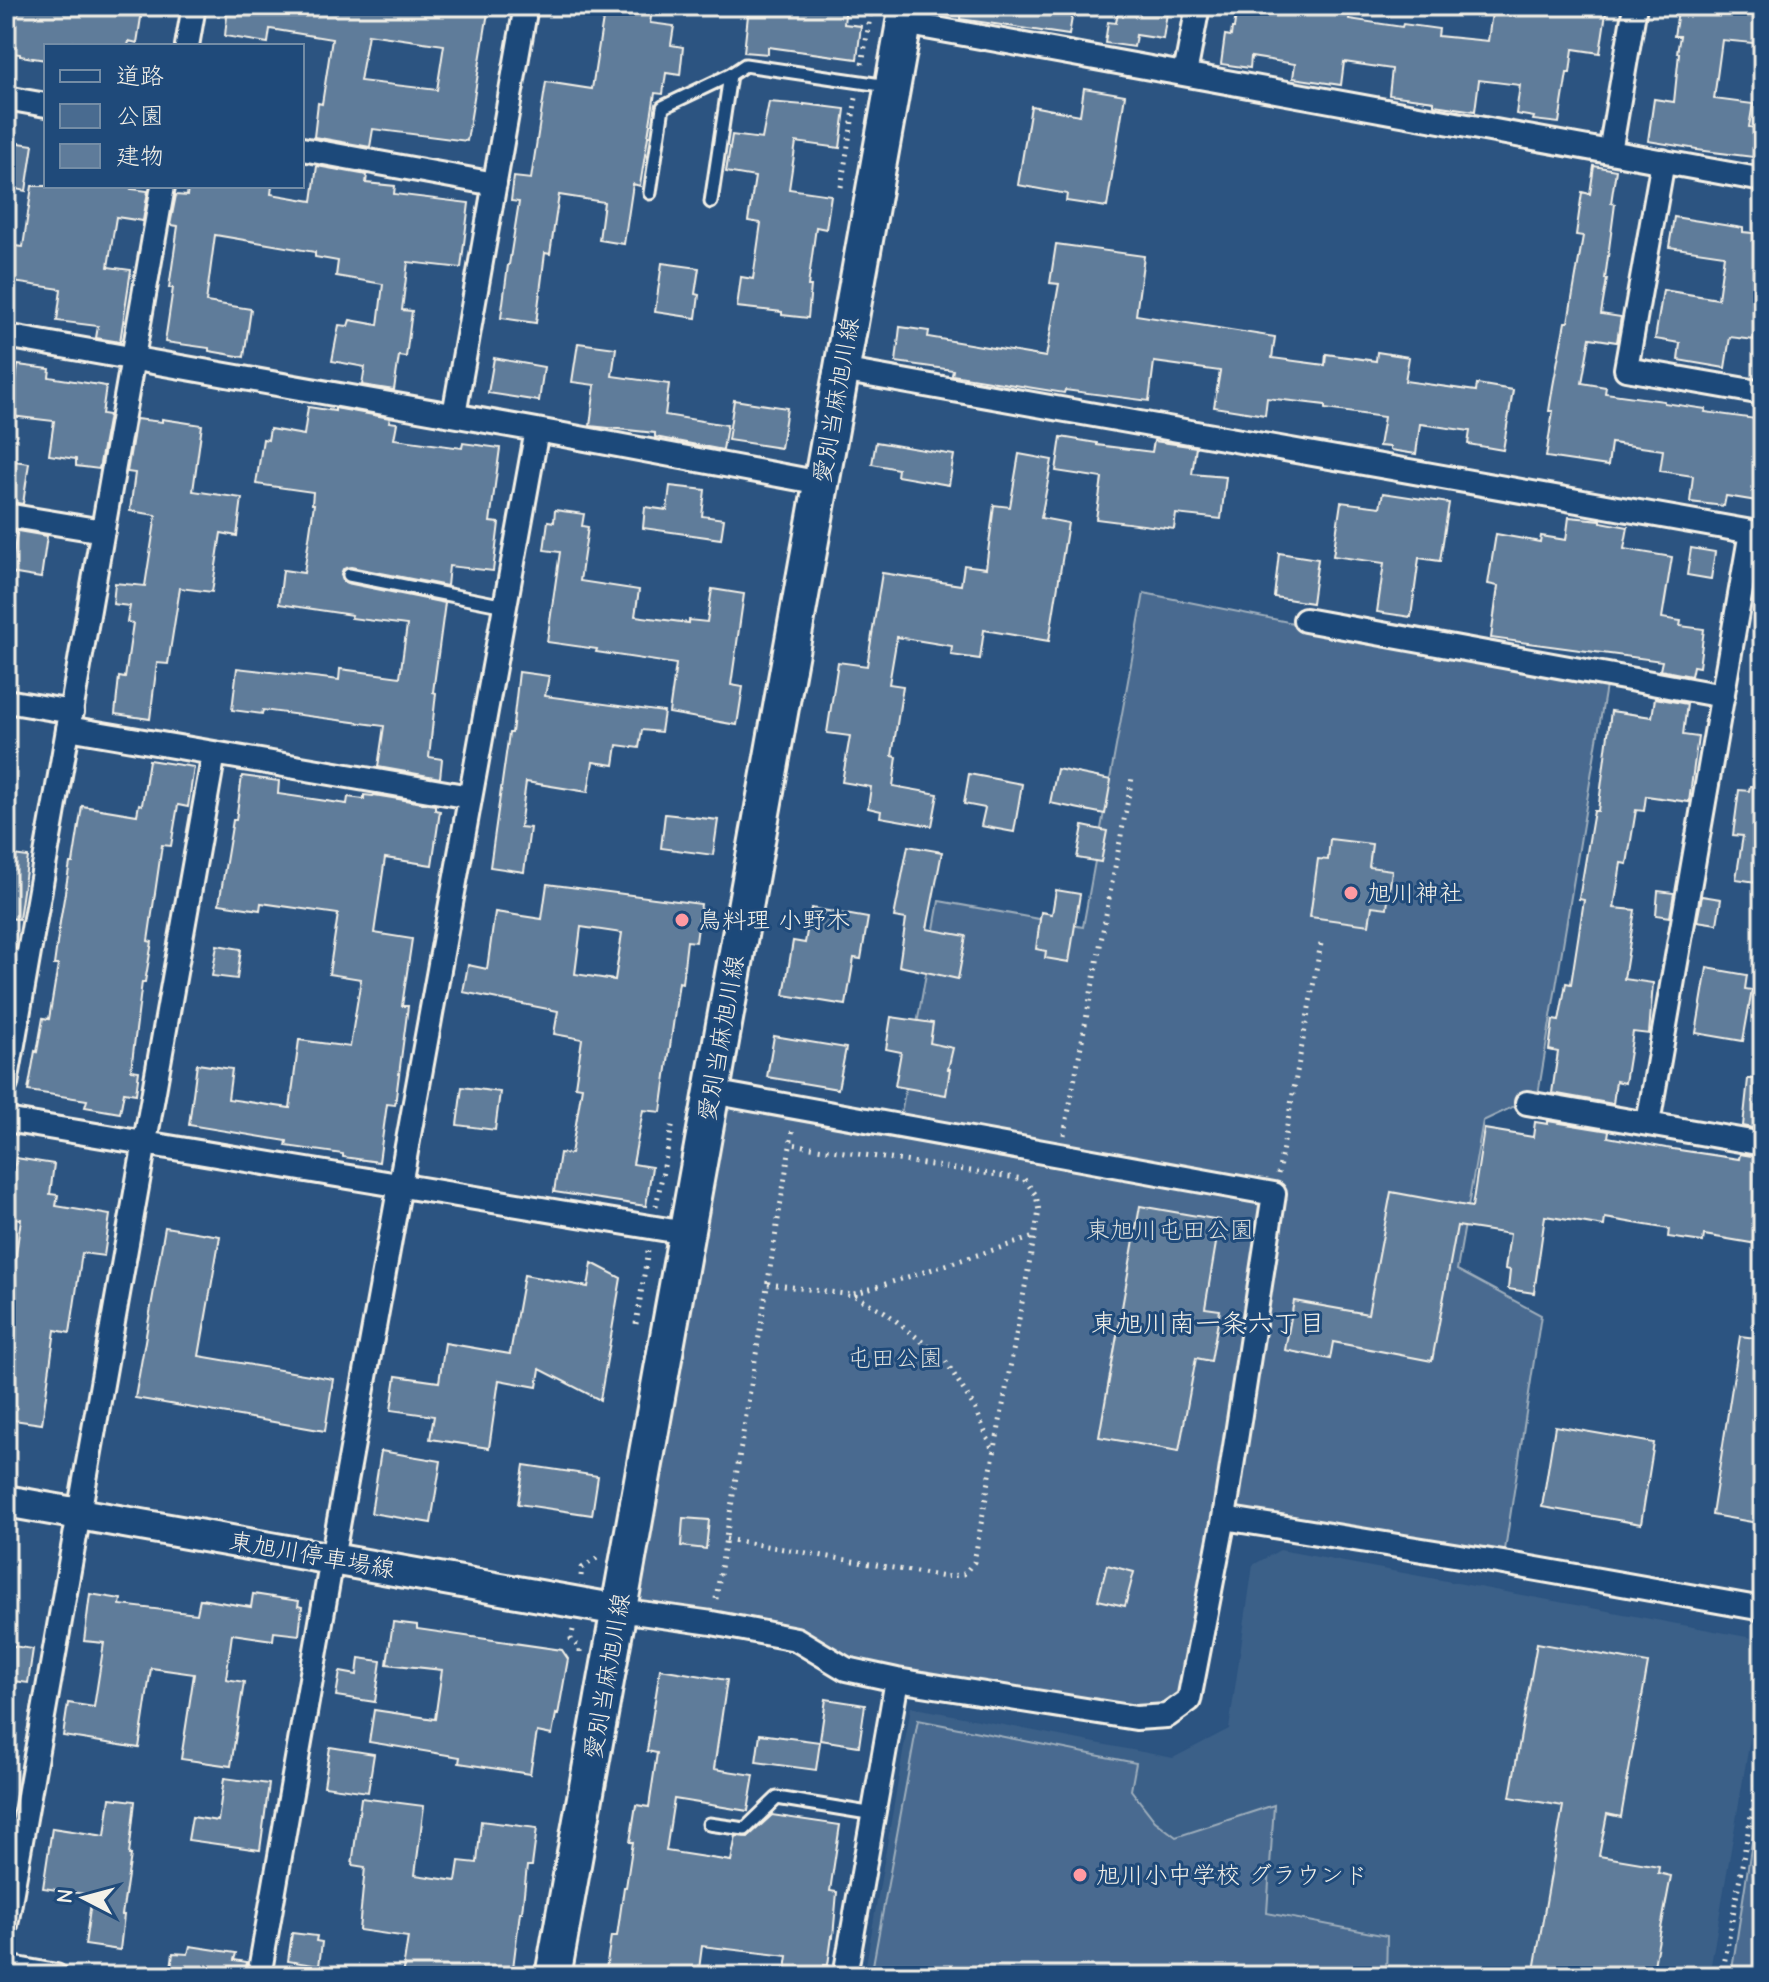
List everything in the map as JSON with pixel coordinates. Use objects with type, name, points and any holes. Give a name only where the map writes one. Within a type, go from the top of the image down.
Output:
[{"type":"main road","name":"愛別当麻旭川線","points":[[553,1976],[905,15]]},
{"type":"main road","name":"東旭川停車場線","points":[[6,1501],[619,1610]]},
{"type":"street","points":[[187,44],[194,6]]},
{"type":"street","points":[[454,415],[526,6]]},
{"type":"street","points":[[1185,74],[1198,6]]},
{"type":"street","points":[[1610,152],[1635,6]]},
{"type":"street","points":[[905,15],[1185,74],[1763,180]]},
{"type":"street","points":[[6,98],[44,105]]},
{"type":"street","points":[[304,149],[495,184]]},
{"type":"street","points":[[1663,161],[1626,369],[1763,393]]},
{"type":"street","points":[[6,1084],[17,956],[70,720],[163,188]]},
{"type":"street","points":[[6,336],[821,483]]},
{"type":"street","points":[[841,370],[1757,533],[1723,696],[1648,1123]]},
{"type":"street","points":[[259,1976],[537,430]]},
{"type":"street","points":[[6,515],[103,531]]},
{"type":"street","points":[[1305,620],[1723,696]]},
{"type":"street","points":[[6,701],[70,720],[214,753],[470,797]]},
{"type":"street","points":[[6,1925],[214,753]]},
{"type":"street","points":[[619,1610],[796,1639],[846,1669],[897,1680],[1136,1718],[1167,1716],[1189,1700],[1224,1518],[1274,1194],[712,1092]]},
{"type":"street","points":[[1527,1103],[1763,1144]]},
{"type":"street","points":[[6,1120],[686,1233]]},
{"type":"street","points":[[1224,1518],[1763,1609]]},
{"type":"street","points":[[845,1976],[897,1680]]},
{"type":"street","points":[[6,1967],[56,1976]]},
{"type":"lane","points":[[650,193],[663,107],[745,65],[893,87]]},
{"type":"lane","points":[[711,202],[730,75]]},
{"type":"lane","points":[[349,575],[505,606]]},
{"type":"lane","points":[[709,1824],[745,1829],[777,1798],[874,1814]]},
{"type":"path","points":[[1060,1155],[1132,778]]},
{"type":"path","points":[[1274,1194],[1322,938]]},
{"type":"path","points":[[712,1623],[797,1107]]},
{"type":"path","points":[[726,1539],[945,1577],[964,1574],[974,1562],[1039,1211],[1036,1195],[1024,1179],[791,1144]]},
{"type":"path","points":[[853,1295],[1034,1237]]},
{"type":"path","points":[[768,1284],[853,1295],[885,1312],[945,1360],[976,1410],[994,1454]]},
{"type":"path","points":[[1722,1976],[1763,1749]]},
{"type":"shaded area","points":[[1280,1550],[1763,1640],[1763,1664],[1709,1976],[864,1976],[911,1707],[1173,1758],[1229,1729],[1253,1565]]},
{"type":"green space","name":"東旭川屯田公園","points":[[1144,593],[1606,686],[1538,1095],[1483,1121],[1457,1270],[1541,1315],[1503,1563],[1225,1518],[1189,1700],[1167,1716],[846,1669],[796,1639],[619,1610],[712,1092],[899,1125],[939,901],[1083,927]]},
{"type":"green space","name":"旭川小中学校 グラウンド","points":[[918,1720],[1136,1763],[1131,1790],[1155,1821],[1176,1837],[1274,1805],[1267,1913],[1387,1936],[1386,1976],[871,1976]]},
{"type":"green space","points":[[1756,1816],[1763,1818],[1763,1976],[1731,1976]]},
{"type":"building","points":[[6,6],[65,6],[99,11],[100,6],[105,6],[142,11],[137,43],[44,44],[44,60],[6,52]]},
{"type":"building","points":[[228,6],[489,6],[467,141],[373,129],[370,147],[314,137],[332,39],[270,29],[268,43],[225,36]],"holes":[[[368,34],[444,45],[437,90],[360,81]]]},
{"type":"building","points":[[605,6],[653,6],[650,23],[674,26],[671,45],[683,47],[680,75],[666,73],[663,94],[655,93],[640,186],[633,184],[624,244],[599,240],[604,202],[559,195],[550,254],[545,253],[536,323],[501,318],[519,202],[511,201],[514,177],[531,179],[546,82],[592,89]]},
{"type":"building","points":[[749,6],[846,6],[844,24],[861,26],[857,59],[768,47],[768,54],[744,52]]},
{"type":"building","points":[[961,6],[1074,6],[1069,35],[960,19]]},
{"type":"building","points":[[1119,6],[1168,6],[1163,39],[1136,35],[1134,47],[1105,43],[1108,22],[1116,23]]},
{"type":"building","points":[[1237,6],[1322,11],[1323,6],[1350,9],[1349,19],[1439,29],[1438,36],[1488,41],[1493,6],[1607,6],[1600,53],[1573,49],[1559,123],[1516,114],[1520,85],[1479,80],[1475,111],[1389,95],[1392,69],[1344,62],[1341,85],[1293,78],[1295,64],[1251,57],[1250,68],[1221,64],[1225,35],[1231,36]]},
{"type":"building","points":[[1679,6],[1763,6],[1763,44],[1722,40],[1714,99],[1753,104],[1749,127],[1763,129],[1763,156],[1697,150],[1648,141],[1654,99],[1674,102],[1680,36],[1674,36]]},
{"type":"building","points":[[1084,88],[1125,95],[1107,207],[1066,201],[1067,194],[1018,185],[1031,106],[1080,115]]},
{"type":"building","points":[[769,102],[845,109],[840,148],[796,142],[789,189],[831,195],[826,229],[816,227],[808,286],[811,286],[808,318],[737,307],[741,277],[753,279],[761,223],[748,221],[755,177],[726,172],[732,135],[762,139]]},
{"type":"building","points":[[12,142],[33,145],[26,191],[6,187],[6,146],[11,147]]},
{"type":"building","points":[[317,166],[367,175],[366,183],[395,186],[394,194],[469,203],[461,268],[408,262],[402,310],[412,311],[406,357],[399,356],[394,390],[362,385],[365,367],[332,361],[339,325],[348,326],[350,320],[378,325],[383,284],[336,276],[338,261],[315,257],[315,252],[215,235],[206,302],[251,309],[244,357],[165,342],[178,226],[170,225],[176,195],[187,196],[188,188],[272,188],[271,194],[312,201]]},
{"type":"building","points":[[1594,166],[1616,170],[1611,203],[1615,204],[1601,314],[1621,317],[1617,342],[1590,338],[1582,383],[1606,387],[1605,393],[1763,420],[1763,502],[1726,496],[1724,506],[1690,502],[1693,476],[1660,471],[1663,450],[1611,443],[1608,466],[1546,457],[1553,411],[1549,411],[1553,386],[1583,236],[1576,235],[1582,192],[1590,194]]},
{"type":"building","points":[[32,186],[148,191],[143,221],[116,217],[108,267],[131,270],[120,342],[96,338],[98,326],[57,321],[61,289],[6,281],[6,245],[23,247]]},
{"type":"building","points":[[1674,217],[1763,234],[1763,282],[1754,340],[1730,337],[1725,368],[1678,360],[1680,343],[1655,339],[1663,290],[1718,299],[1724,255],[1669,247]]},
{"type":"building","points":[[1056,244],[1144,256],[1136,315],[1275,337],[1272,358],[1325,365],[1326,354],[1376,361],[1377,352],[1409,357],[1405,381],[1476,391],[1477,384],[1513,390],[1503,450],[1468,444],[1470,431],[1420,424],[1416,454],[1390,450],[1390,447],[1379,446],[1384,417],[1325,409],[1325,405],[1267,398],[1265,415],[1214,407],[1220,371],[1154,362],[1149,401],[1065,390],[1064,393],[952,375],[953,370],[896,362],[900,327],[929,331],[928,337],[1046,357],[1059,284],[1050,283]]},
{"type":"building","points":[[662,263],[699,268],[695,294],[699,295],[696,318],[655,312]]},
{"type":"building","points":[[578,343],[616,348],[612,376],[669,384],[665,415],[727,425],[723,450],[655,437],[655,433],[590,426],[595,385],[572,382]]},
{"type":"building","points":[[494,358],[544,367],[539,401],[488,393]]},
{"type":"building","points":[[18,365],[50,369],[49,377],[106,386],[102,414],[109,415],[99,469],[76,466],[76,459],[49,455],[54,421],[11,416]]},
{"type":"building","points":[[734,400],[787,408],[781,448],[728,440]]},
{"type":"building","points":[[308,407],[335,411],[335,408],[390,418],[389,422],[397,423],[394,439],[462,448],[463,443],[500,448],[490,522],[499,523],[493,571],[449,566],[447,586],[351,567],[343,569],[341,574],[347,583],[445,603],[433,692],[436,693],[429,757],[442,759],[440,778],[378,767],[384,726],[263,710],[262,714],[232,710],[237,668],[339,680],[340,669],[400,677],[407,625],[279,604],[283,570],[304,573],[313,492],[256,484],[263,439],[268,440],[270,429],[304,435]]},
{"type":"building","points":[[136,419],[202,425],[193,491],[242,498],[237,536],[221,533],[212,592],[180,588],[168,664],[157,663],[150,719],[115,714],[119,677],[125,678],[133,623],[127,622],[130,606],[113,604],[115,583],[145,586],[156,515],[130,511],[135,473],[127,472]]},
{"type":"building","points":[[1061,437],[1152,452],[1154,441],[1196,447],[1192,474],[1226,477],[1221,519],[1176,514],[1174,529],[1096,519],[1102,478],[1056,471]]},
{"type":"building","points":[[876,442],[954,455],[949,485],[897,476],[898,469],[872,464]]},
{"type":"building","points":[[1019,454],[1052,460],[1041,518],[1068,523],[1049,641],[984,630],[980,659],[951,655],[952,646],[897,637],[889,684],[903,686],[892,756],[897,757],[893,786],[938,794],[932,826],[880,817],[881,811],[868,808],[871,787],[842,782],[850,736],[827,733],[838,662],[867,666],[882,573],[961,585],[964,565],[986,568],[994,505],[1010,507]]},
{"type":"building","points":[[6,460],[29,463],[23,504],[6,501]]},
{"type":"building","points":[[670,486],[705,490],[702,516],[724,519],[721,539],[643,528],[645,507],[667,510]]},
{"type":"building","points":[[1383,493],[1449,503],[1440,561],[1419,558],[1411,617],[1377,612],[1384,563],[1333,556],[1341,502],[1380,507]]},
{"type":"building","points":[[555,510],[584,514],[582,526],[588,527],[580,581],[639,590],[635,616],[689,623],[689,620],[707,622],[712,589],[744,594],[731,685],[743,687],[737,725],[669,713],[676,664],[547,642],[560,552],[544,550],[548,521],[554,522]]},
{"type":"building","points":[[1569,517],[1628,527],[1624,549],[1672,557],[1662,618],[1681,621],[1680,626],[1704,629],[1699,667],[1693,666],[1691,676],[1660,670],[1662,661],[1491,638],[1498,586],[1488,584],[1496,534],[1540,542],[1541,536],[1566,540]]},
{"type":"building","points":[[6,529],[47,536],[41,578],[10,573],[17,533],[6,532]]},
{"type":"building","points":[[1691,548],[1715,552],[1711,579],[1687,575]]},
{"type":"building","points":[[1279,553],[1318,559],[1312,603],[1274,597]]},
{"type":"building","points":[[519,672],[549,676],[545,696],[664,712],[661,732],[642,730],[639,748],[617,745],[614,765],[593,762],[588,792],[526,782],[520,827],[530,828],[524,872],[490,867]]},
{"type":"building","points":[[1655,698],[1687,704],[1683,735],[1698,737],[1689,802],[1646,796],[1644,811],[1636,810],[1627,864],[1621,863],[1614,908],[1635,910],[1624,979],[1653,983],[1649,1034],[1633,1032],[1625,1083],[1616,1081],[1613,1104],[1552,1093],[1558,1052],[1549,1050],[1553,1020],[1559,1021],[1566,983],[1571,984],[1584,900],[1579,899],[1594,811],[1598,811],[1611,711],[1652,717]]},
{"type":"building","points":[[149,760],[194,767],[188,807],[178,805],[171,846],[162,845],[148,941],[152,942],[145,982],[142,982],[131,1070],[139,1071],[136,1094],[124,1092],[120,1113],[85,1107],[87,1100],[28,1091],[43,1018],[49,1019],[58,965],[54,965],[60,922],[82,806],[137,815],[139,804],[142,805]]},
{"type":"building","points":[[1057,769],[1111,780],[1105,814],[1050,803]]},
{"type":"building","points":[[969,774],[1022,784],[1014,832],[981,826],[985,808],[964,804]]},
{"type":"building","points":[[242,776],[279,781],[278,794],[347,804],[348,797],[364,799],[364,795],[374,795],[435,805],[435,810],[440,811],[432,865],[385,858],[374,933],[412,939],[402,1006],[408,1006],[395,1105],[387,1104],[379,1162],[286,1146],[287,1141],[189,1125],[197,1064],[232,1069],[228,1099],[290,1108],[299,1040],[350,1047],[361,979],[329,974],[338,914],[261,903],[260,910],[219,904]]},
{"type":"building","points":[[1750,786],[1763,787],[1763,883],[1736,879],[1743,836],[1733,835],[1739,790],[1749,791]]},
{"type":"building","points":[[665,814],[718,820],[713,855],[661,848]]},
{"type":"building","points":[[1083,826],[1107,831],[1101,862],[1077,858]]},
{"type":"building","name":"旭川神社","points":[[1330,839],[1372,844],[1369,867],[1392,870],[1387,908],[1372,906],[1369,925],[1310,917],[1318,859],[1328,860]]},
{"type":"building","points":[[908,846],[942,852],[927,929],[966,936],[958,979],[899,966],[906,919],[894,917]]},
{"type":"building","points":[[6,854],[28,857],[19,919],[6,918]]},
{"type":"building","points":[[547,884],[701,904],[696,942],[687,941],[682,983],[679,982],[661,1112],[643,1110],[633,1164],[652,1167],[646,1206],[554,1192],[560,1153],[571,1154],[582,1087],[575,1086],[582,1039],[554,1034],[558,1011],[463,992],[468,965],[487,969],[495,912],[542,919]],"holes":[[[581,927],[622,933],[615,980],[575,974]]]},
{"type":"building","points":[[1056,890],[1080,894],[1069,962],[1045,958],[1046,951],[1036,949],[1041,912],[1052,914]]},
{"type":"building","points":[[1658,891],[1674,893],[1670,917],[1656,915]]},
{"type":"building","points":[[1702,896],[1721,899],[1717,924],[1697,921]]},
{"type":"building","points":[[811,908],[868,918],[861,959],[854,958],[846,1005],[784,995],[793,941],[805,943]]},
{"type":"building","points":[[217,945],[241,949],[237,979],[212,976]]},
{"type":"building","points":[[1707,968],[1747,975],[1745,989],[1752,990],[1743,1041],[1696,1033]]},
{"type":"building","points":[[891,1017],[933,1023],[930,1043],[953,1048],[946,1095],[895,1086],[901,1052],[886,1049]]},
{"type":"building","points":[[774,1036],[846,1048],[838,1089],[767,1077]]},
{"type":"building","points":[[1748,1079],[1763,1079],[1763,1130],[1743,1126]]},
{"type":"building","points":[[462,1087],[500,1092],[495,1130],[457,1125]]},
{"type":"building","points":[[1548,1121],[1609,1131],[1608,1137],[1666,1148],[1739,1159],[1740,1154],[1763,1158],[1763,1245],[1704,1235],[1703,1242],[1668,1237],[1669,1229],[1605,1218],[1604,1226],[1545,1216],[1534,1293],[1508,1289],[1510,1270],[1505,1269],[1510,1234],[1457,1226],[1432,1361],[1333,1342],[1330,1359],[1285,1350],[1294,1301],[1368,1314],[1391,1192],[1472,1207],[1484,1129],[1533,1137],[1535,1122],[1548,1124]]},
{"type":"building","points":[[16,1158],[54,1164],[50,1194],[58,1195],[56,1206],[110,1215],[104,1256],[82,1253],[70,1333],[55,1330],[42,1424],[6,1419],[6,1295],[10,1295],[21,1219],[7,1217]]},
{"type":"building","points":[[1140,1206],[1220,1220],[1205,1308],[1220,1310],[1211,1361],[1196,1358],[1179,1451],[1099,1437]]},
{"type":"building","points":[[165,1227],[220,1236],[199,1356],[333,1379],[325,1431],[135,1398]]},
{"type":"building","points":[[592,1263],[621,1278],[600,1400],[540,1369],[537,1387],[499,1380],[489,1448],[430,1439],[434,1416],[391,1410],[396,1376],[439,1382],[445,1343],[510,1354],[524,1275],[588,1287]]},
{"type":"building","points":[[1740,1336],[1763,1339],[1763,1524],[1712,1515]]},
{"type":"building","points":[[1555,1426],[1654,1443],[1641,1524],[1542,1507]]},
{"type":"building","points":[[381,1451],[441,1461],[431,1523],[371,1513]]},
{"type":"building","points":[[524,1465],[598,1476],[592,1515],[518,1504]]},
{"type":"building","points":[[683,1518],[709,1520],[706,1549],[681,1546]]},
{"type":"building","points":[[1107,1565],[1134,1572],[1125,1606],[1098,1600]]},
{"type":"building","points":[[90,1594],[121,1599],[120,1605],[197,1614],[200,1599],[251,1607],[253,1594],[299,1601],[298,1606],[302,1607],[299,1635],[274,1632],[273,1640],[232,1634],[226,1679],[244,1682],[231,1766],[181,1759],[194,1674],[151,1668],[139,1748],[63,1736],[68,1703],[94,1707],[104,1643],[84,1641]]},
{"type":"building","points":[[393,1622],[417,1625],[417,1629],[562,1650],[568,1659],[558,1715],[552,1735],[537,1732],[530,1774],[459,1763],[460,1757],[369,1742],[374,1710],[435,1719],[442,1670],[387,1664]]},
{"type":"building","points":[[1537,1643],[1648,1663],[1621,1817],[1607,1814],[1599,1856],[1659,1866],[1658,1873],[1671,1876],[1652,1976],[1533,1976],[1563,1806],[1510,1797]]},
{"type":"building","points":[[6,1645],[33,1649],[28,1683],[6,1680]]},
{"type":"building","points":[[359,1658],[381,1661],[375,1702],[336,1696],[340,1672],[357,1675]]},
{"type":"building","points":[[660,1669],[727,1680],[714,1769],[754,1775],[748,1811],[674,1799],[666,1851],[731,1861],[736,1836],[748,1837],[772,1815],[840,1825],[830,1891],[837,1892],[833,1937],[823,1976],[785,1976],[788,1956],[702,1946],[699,1969],[693,1968],[692,1976],[605,1976],[611,1936],[617,1936],[626,1887],[636,1805],[649,1807],[657,1753],[647,1751]]},
{"type":"building","points":[[826,1699],[865,1705],[859,1746],[820,1740]]},
{"type":"building","points":[[760,1734],[820,1742],[816,1770],[756,1762]]},
{"type":"building","points":[[330,1747],[374,1754],[368,1792],[324,1786]]},
{"type":"building","points":[[224,1778],[269,1784],[260,1850],[188,1840],[192,1817],[218,1821]]},
{"type":"building","points":[[110,1798],[135,1801],[120,1950],[85,1945],[92,1895],[43,1888],[52,1828],[105,1836]]},
{"type":"building","points":[[361,1798],[424,1806],[415,1875],[456,1881],[459,1861],[477,1863],[481,1821],[537,1828],[532,1866],[527,1866],[512,1976],[402,1976],[408,1937],[359,1930],[365,1867],[352,1865]]},
{"type":"building","points":[[292,1933],[317,1936],[316,1941],[322,1942],[319,1966],[288,1961]]},
{"type":"building","points":[[190,1946],[236,1953],[234,1960],[247,1962],[245,1976],[170,1976],[173,1953],[188,1954]]},
{"type":"place","name":"旭川神社","points":[[1351,893]]},
{"type":"place","name":"鳥料理 小野木","points":[[682,920]]},
{"type":"place","name":"旭川小中学校 グラウンド","points":[[1080,1875]]},
{"type":"district","name":"東旭川南一条六丁目","points":[[1208,1323]]},
{"type":"park label","name":"屯田公園","points":[[895,1358]]}]
